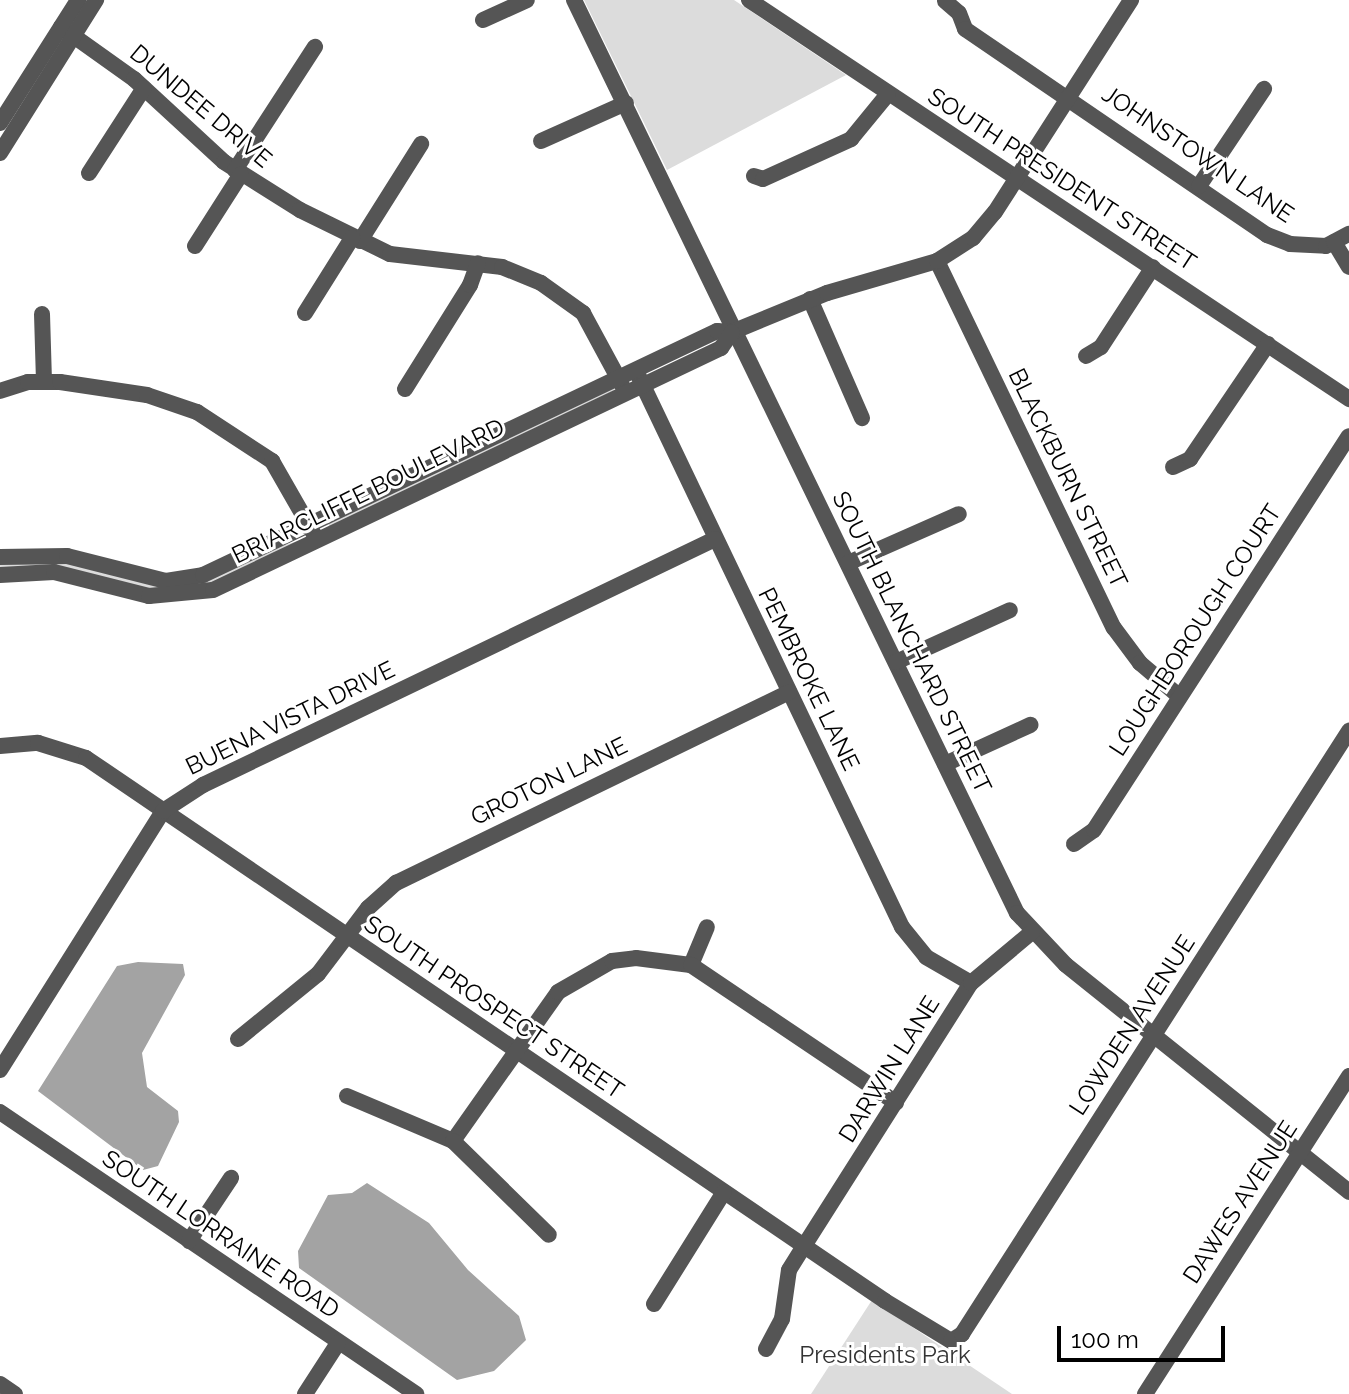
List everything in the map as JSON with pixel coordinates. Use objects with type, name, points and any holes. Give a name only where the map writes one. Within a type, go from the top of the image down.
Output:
[{"type":"street","points":[[0,153],[67,31],[78,0]]},
{"type":"street","points":[[0,123],[67,31],[96,0]]},
{"type":"street","points":[[483,20],[527,0]]},
{"type":"street","name":"SOUTH BLANCHARD STREET","points":[[574,0],[1003,889],[1032,932],[1154,1036],[1349,1192]]},
{"type":"street","name":"SOUTH PRESIDENT STREET","points":[[749,0],[1349,399]]},
{"type":"street","name":"BRIARCLIFFE BOULEVARD","points":[[0,575],[54,572],[137,594],[179,596],[230,584],[314,534],[639,378],[721,348],[732,332],[810,299],[937,261],[973,238],[1017,180],[1131,0]]},
{"type":"street","name":"JOHNSTOWN LANE","points":[[945,1],[959,13],[965,29],[1068,95],[1267,235],[1290,244],[1341,238]]},
{"type":"street","name":"DUNDEE DRIVE","points":[[67,31],[144,88],[238,172],[356,240],[419,261],[478,263],[530,277],[576,306],[622,386]]},
{"type":"street","points":[[195,246],[315,47]]},
{"type":"street","points":[[89,173],[144,88]]},
{"type":"street","points":[[1199,186],[1264,89]]},
{"type":"street","points":[[754,176],[763,179],[851,139],[888,94]]},
{"type":"street","points":[[541,141],[626,103]]},
{"type":"street","points":[[305,313],[421,144]]},
{"type":"street","points":[[1341,238],[1349,267]]},
{"type":"street","name":"BLACKBURN STREET","points":[[937,261],[1114,628],[1140,663],[1180,697]]},
{"type":"street","points":[[405,389],[470,285],[478,263]]},
{"type":"street","points":[[1086,356],[1101,347],[1153,267]]},
{"type":"street","points":[[810,299],[862,418]]},
{"type":"street","points":[[42,314],[44,381]]},
{"type":"street","points":[[1173,467],[1190,459],[1268,344]]},
{"type":"street","name":"PEMBROKE LANE","points":[[639,378],[909,938],[926,957],[971,983]]},
{"type":"street","points":[[0,391],[44,381],[147,395],[197,412],[272,461],[314,534]]},
{"type":"street","name":"LOUGHBOROUGH COURT","points":[[1074,844],[1094,830],[1349,436]]},
{"type":"street","points":[[848,563],[959,514]]},
{"type":"street","name":"BRIARCLIFFE BOULEVARD","points":[[0,557],[67,556],[166,581],[223,568],[314,534]]},
{"type":"street","name":"BUENA VISTA DRIVE","points":[[0,1070],[163,811],[203,785],[715,539]]},
{"type":"street","points":[[896,662],[1010,610]]},
{"type":"street","name":"GROTON LANE","points":[[238,1039],[318,974],[381,895],[413,873],[789,692]]},
{"type":"street","points":[[945,764],[1030,725]]},
{"type":"street","name":"LOWDEN AVENUE","points":[[951,1341],[962,1334],[1349,731]]},
{"type":"street","name":"SOUTH PROSPECT STREET","points":[[0,746],[38,743],[71,751],[804,1246],[951,1341]]},
{"type":"street","points":[[691,965],[707,927]]},
{"type":"street","name":"DARWIN LANE","points":[[766,1349],[782,1319],[789,1270],[971,983],[1032,932]]},
{"type":"street","points":[[453,1141],[550,1000],[591,970],[636,958],[691,965],[896,1103]]},
{"type":"street","name":"DAWES AVENUE","points":[[1145,1394],[1349,1076]]},
{"type":"street","points":[[347,1096],[453,1141],[549,1235]]},
{"type":"street","name":"SOUTH LORRAINE ROAD","points":[[0,1112],[416,1394]]},
{"type":"street","points":[[189,1241],[231,1178]]},
{"type":"street","points":[[654,1304],[724,1192]]},
{"type":"street","points":[[305,1394],[338,1343]]},
{"type":"street","points":[[0,1384],[15,1394]]},
{"type":"green space","points":[[584,0],[734,0],[846,75],[667,170]]},
{"type":"green space","points":[[613,388],[615,390],[329,528],[329,523]]},
{"type":"green space","points":[[298,541],[217,583],[159,591],[0,569],[0,562],[54,560],[158,584]]},
{"type":"green space","name":"Presidents Park","points":[[872,1300],[1012,1394],[811,1394]]},
{"type":"shaded area","points":[[138,962],[183,964],[185,975],[142,1053],[147,1087],[178,1111],[179,1122],[158,1166],[143,1170],[38,1091],[117,966]]},
{"type":"shaded area","points":[[367,1183],[429,1223],[468,1270],[519,1316],[526,1340],[494,1371],[457,1380],[299,1268],[298,1251],[328,1195],[352,1193]]}]
